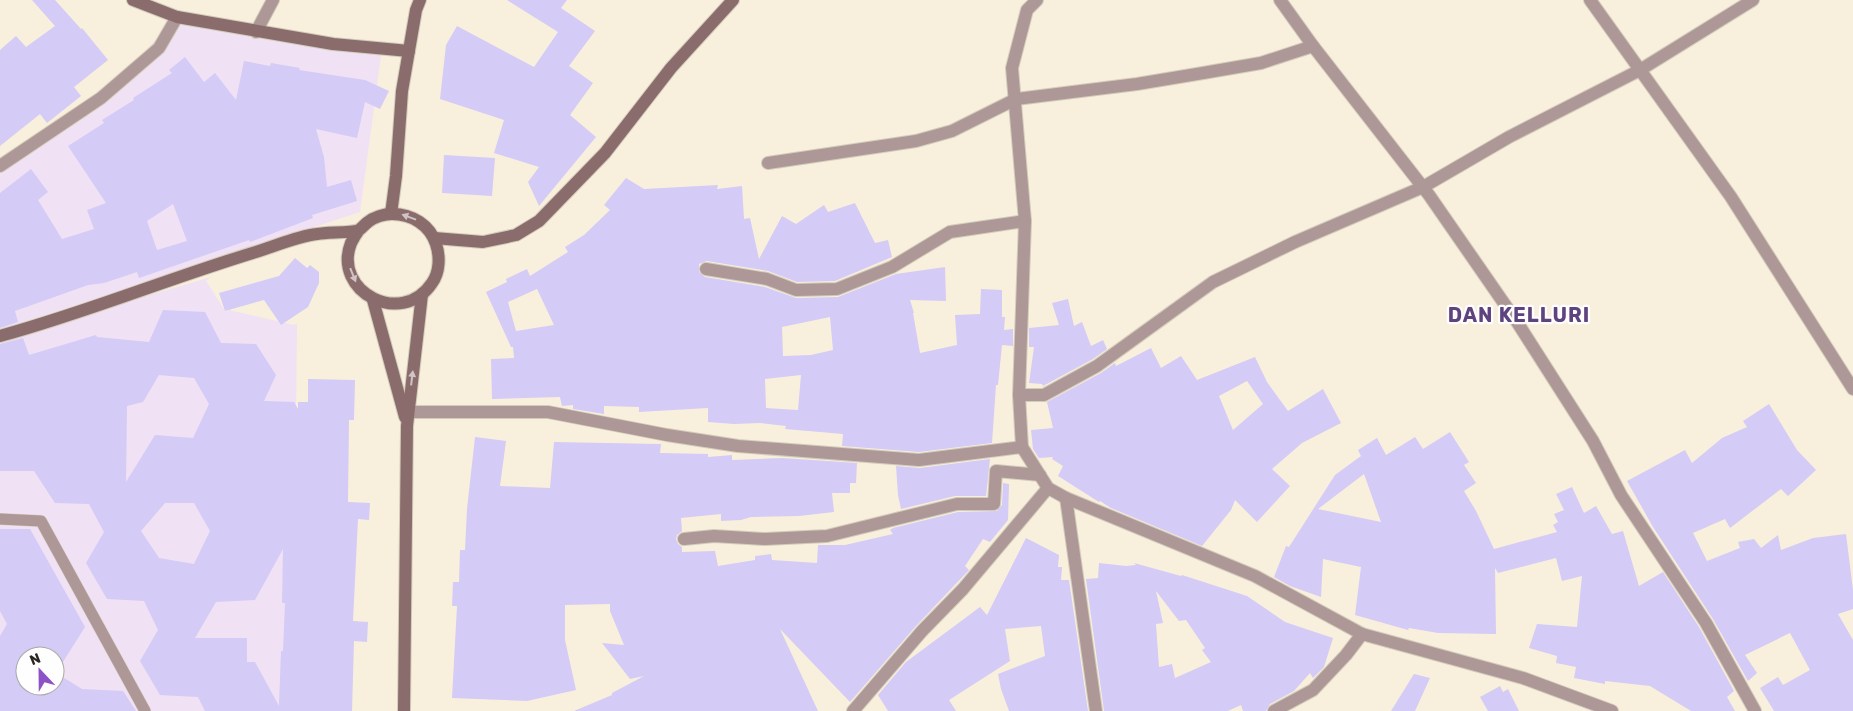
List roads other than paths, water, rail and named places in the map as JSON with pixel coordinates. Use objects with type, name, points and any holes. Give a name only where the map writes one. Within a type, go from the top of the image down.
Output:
[{"type":"main road","points":[[133,0],[177,18],[333,44],[409,51]]},
{"type":"main road","points":[[391,214],[396,176],[402,91],[416,10],[420,0]]},
{"type":"main road","points":[[434,238],[483,242],[516,235],[540,221],[605,153],[671,68],[733,0]]},
{"type":"main road","points":[[391,214],[404,215],[416,219],[427,228],[434,238],[439,253],[438,268],[433,283],[422,294],[404,303],[383,303],[373,300],[360,290],[352,276],[348,260],[351,244],[359,230],[368,222],[379,216],[391,214]]},
{"type":"main road","points":[[0,336],[38,326],[201,268],[315,234],[359,230]]},
{"type":"main road","points":[[404,711],[407,426],[422,294]]},
{"type":"main road","points":[[373,300],[407,426]]},
{"type":"street","points":[[256,32],[273,0]]},
{"type":"street","points":[[1037,0],[1028,10],[1012,68],[1016,99],[1024,221],[1019,395],[1022,447],[1048,488],[1066,498],[1255,576],[1362,634],[1523,678],[1612,711]]},
{"type":"street","points":[[1280,0],[1313,46],[1423,187],[1517,322],[1593,441],[1621,495],[1706,622],[1755,711]]},
{"type":"street","points":[[1590,0],[1731,197],[1853,389]]},
{"type":"street","points":[[1019,395],[1044,395],[1097,366],[1213,282],[1295,242],[1423,187],[1510,137],[1640,70],[1753,0]]},
{"type":"street","points":[[0,166],[100,98],[159,48],[177,18]]},
{"type":"street","points":[[768,163],[916,141],[952,131],[1016,99],[1129,86],[1261,63],[1313,46]]},
{"type":"street","points":[[706,269],[767,278],[796,290],[837,289],[892,268],[950,232],[1024,221]]},
{"type":"street","points":[[408,412],[548,412],[667,435],[738,446],[919,460],[1022,447]]},
{"type":"street","points":[[684,539],[714,536],[765,539],[827,536],[957,504],[994,504],[996,472],[1040,475]]},
{"type":"street","points":[[854,711],[922,631],[963,590],[1048,488]]},
{"type":"street","points":[[1066,498],[1096,711]]},
{"type":"street","points":[[1274,711],[1312,690],[1346,655],[1362,634]]},
{"type":"lane","points":[[0,519],[40,521],[146,711]]},
{"type":"district","name":"DAN KELLURI","points":[[1519,315]]}]
